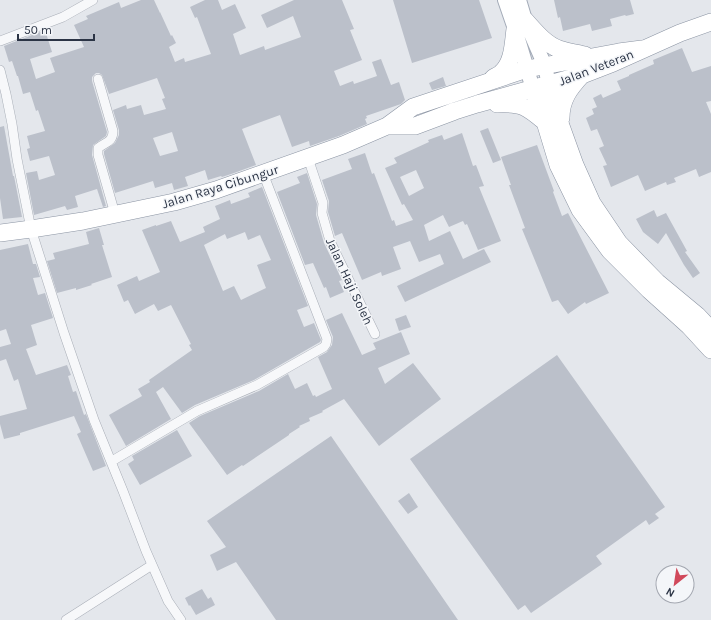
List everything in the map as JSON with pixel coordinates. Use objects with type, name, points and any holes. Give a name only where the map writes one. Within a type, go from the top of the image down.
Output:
[{"type":"highway","name":"Jalan Veteran","points":[[477,104],[582,75],[680,33],[711,22]]},
{"type":"highway","points":[[387,126],[414,107],[484,84],[502,72],[508,65],[520,24],[560,50],[593,57]]},
{"type":"highway","name":"Jalan Veteran","points":[[484,84],[527,69],[642,49]]},
{"type":"highway","points":[[562,126],[561,110],[565,97],[571,87],[582,75]]},
{"type":"highway","points":[[549,85],[575,165],[592,203],[620,243],[657,282],[698,316],[711,330]]},
{"type":"highway","points":[[533,89],[558,165],[580,210],[610,251],[649,290],[690,326],[711,350]]},
{"type":"highway","points":[[387,126],[415,126],[477,104],[519,105],[532,111],[545,122]]},
{"type":"highway","name":"Jalan Raya Cibungur","points":[[0,233],[83,221],[174,202],[216,190],[308,158],[387,126]]},
{"type":"main road","points":[[505,0],[545,66],[549,85]]},
{"type":"main road","points":[[519,0],[520,24],[527,69],[533,89]]},
{"type":"street","points":[[0,41],[63,17],[93,0]]},
{"type":"street","points":[[0,70],[11,116],[17,159],[31,229],[64,333],[94,420],[112,461],[146,551],[168,601],[181,620]]},
{"type":"street","points":[[98,79],[113,131],[113,136],[110,140],[98,148],[98,155],[115,214]]},
{"type":"street","name":"Jalan Haji Soleh","points":[[308,158],[323,203],[322,213],[330,241],[375,334]]},
{"type":"street","points":[[112,461],[198,411],[257,385],[324,347],[326,344],[327,339],[263,173]]},
{"type":"street","points":[[66,620],[152,565]]},
{"type":"building","points":[[141,0],[154,0],[171,36],[172,35],[176,43],[169,47],[175,62],[184,58],[185,62],[211,54],[197,17],[195,18],[190,7],[205,0],[218,0],[222,10],[235,4],[246,28],[233,34],[240,55],[264,46],[265,50],[301,37],[293,16],[267,28],[261,15],[294,0],[342,0],[354,29],[350,30],[362,60],[334,71],[340,86],[353,81],[354,84],[377,76],[372,62],[381,59],[391,85],[399,82],[405,100],[401,104],[366,116],[367,118],[365,119],[367,124],[310,146],[309,141],[292,147],[280,115],[242,129],[256,165],[222,177],[208,180],[205,170],[185,177],[188,186],[174,190],[172,183],[155,188],[153,181],[115,193],[104,154],[104,151],[115,143],[119,135],[113,110],[126,105],[127,109],[141,105],[144,115],[166,109],[162,99],[165,98],[157,78],[109,94],[102,75],[96,73],[92,77],[92,81],[107,132],[106,136],[93,145],[92,155],[106,206],[103,207],[97,189],[75,196],[78,207],[67,210],[65,206],[34,215],[26,173],[37,171],[39,180],[55,175],[49,156],[30,161],[27,149],[30,148],[27,136],[45,131],[38,110],[36,111],[30,92],[23,94],[18,76],[12,61],[9,62],[4,46],[45,30],[52,52],[30,59],[36,79],[55,72],[50,58],[84,47],[74,25],[88,19],[86,16],[119,2],[121,8]],"holes":[[[172,132],[178,151],[160,156],[153,138]]]},
{"type":"building","points":[[393,0],[479,0],[492,38],[412,63]]},
{"type":"building","points":[[554,0],[630,0],[634,14],[610,19],[612,26],[592,31],[590,24],[563,31]]},
{"type":"building","points":[[682,48],[692,72],[711,66],[711,101],[706,102],[711,114],[711,172],[699,177],[696,169],[674,178],[676,182],[667,185],[666,182],[645,191],[638,175],[611,187],[603,166],[607,165],[599,148],[604,146],[597,129],[591,131],[586,118],[594,114],[592,109],[597,107],[593,98],[601,94],[603,98],[621,90],[617,81],[654,64],[653,60]]},
{"type":"building","points":[[443,77],[446,86],[432,90],[429,83]]},
{"type":"building","points":[[4,126],[22,217],[3,219],[0,198],[0,127]]},
{"type":"building","points":[[488,128],[501,160],[493,163],[480,131]]},
{"type":"building","points":[[462,133],[473,166],[476,165],[484,186],[479,187],[501,241],[478,250],[467,224],[465,225],[463,221],[449,227],[443,215],[424,225],[429,241],[450,231],[463,259],[484,249],[491,262],[405,302],[397,286],[444,264],[440,254],[419,262],[410,241],[393,247],[401,269],[382,276],[381,272],[362,280],[342,233],[335,236],[328,212],[329,201],[322,180],[352,169],[348,159],[365,153],[372,174],[374,173],[392,221],[394,220],[396,226],[413,220],[404,204],[402,205],[385,168],[397,163],[394,158],[429,142],[428,140],[442,135],[444,140]],"holes":[[[416,170],[424,188],[409,196],[400,177]]]},
{"type":"building","points":[[537,145],[562,216],[568,213],[609,293],[586,304],[585,302],[568,314],[558,300],[552,302],[522,229],[525,228],[509,185],[511,185],[501,157]]},
{"type":"building","points":[[307,173],[317,204],[316,215],[324,243],[342,280],[339,281],[344,292],[330,298],[326,287],[324,288],[313,263],[305,265],[277,192],[300,183],[297,177]]},
{"type":"building","points":[[262,187],[308,306],[297,310],[304,327],[314,323],[321,340],[320,342],[254,380],[195,405],[182,413],[163,387],[156,392],[171,419],[126,446],[109,415],[142,396],[138,389],[150,382],[149,380],[192,350],[189,345],[191,344],[171,305],[158,311],[154,304],[135,314],[128,300],[124,302],[117,285],[137,276],[139,281],[160,272],[142,230],[171,221],[180,242],[205,232],[203,227],[220,219],[215,206],[230,200],[231,204],[250,197],[248,193]],"holes":[[[245,232],[248,240],[260,235],[271,260],[257,265],[266,288],[241,300],[234,286],[223,291],[204,245],[225,234],[227,239]]]},
{"type":"building","points":[[654,210],[657,217],[666,213],[687,251],[685,252],[700,273],[693,278],[666,233],[658,244],[643,232],[636,219]]},
{"type":"building","points":[[99,228],[104,245],[102,245],[112,277],[76,290],[76,288],[57,293],[47,261],[55,259],[53,253],[89,244],[86,232]]},
{"type":"building","points":[[28,244],[33,264],[36,264],[40,277],[33,278],[38,295],[45,293],[53,318],[31,325],[37,345],[26,349],[36,375],[67,365],[71,375],[68,376],[73,392],[76,391],[84,415],[86,414],[106,466],[93,471],[77,434],[81,432],[74,416],[4,439],[0,424],[0,416],[27,409],[18,379],[14,381],[6,359],[0,361],[0,347],[11,344],[6,329],[0,331],[0,250]]},
{"type":"building","points":[[342,313],[362,355],[376,349],[373,343],[401,332],[410,354],[378,368],[385,384],[413,363],[441,399],[379,446],[344,399],[322,411],[323,412],[309,418],[310,421],[299,426],[300,427],[289,435],[227,475],[189,423],[200,416],[259,391],[288,374],[295,389],[307,383],[313,396],[315,395],[316,397],[332,389],[318,357],[327,352],[332,345],[333,337],[326,320]]},
{"type":"building","points":[[406,315],[411,327],[399,331],[395,319]]},
{"type":"building","points":[[557,355],[665,507],[655,514],[659,518],[649,525],[646,520],[596,556],[602,564],[531,613],[525,605],[518,610],[410,459]]},
{"type":"building","points":[[177,430],[192,456],[140,485],[128,464],[134,460],[132,456]]},
{"type":"building","points":[[331,436],[458,620],[276,620],[236,562],[217,571],[210,555],[226,547],[207,521]]},
{"type":"building","points":[[409,493],[418,507],[408,514],[398,501]]},
{"type":"building","points":[[202,589],[208,599],[211,597],[215,605],[196,615],[185,598]]}]
